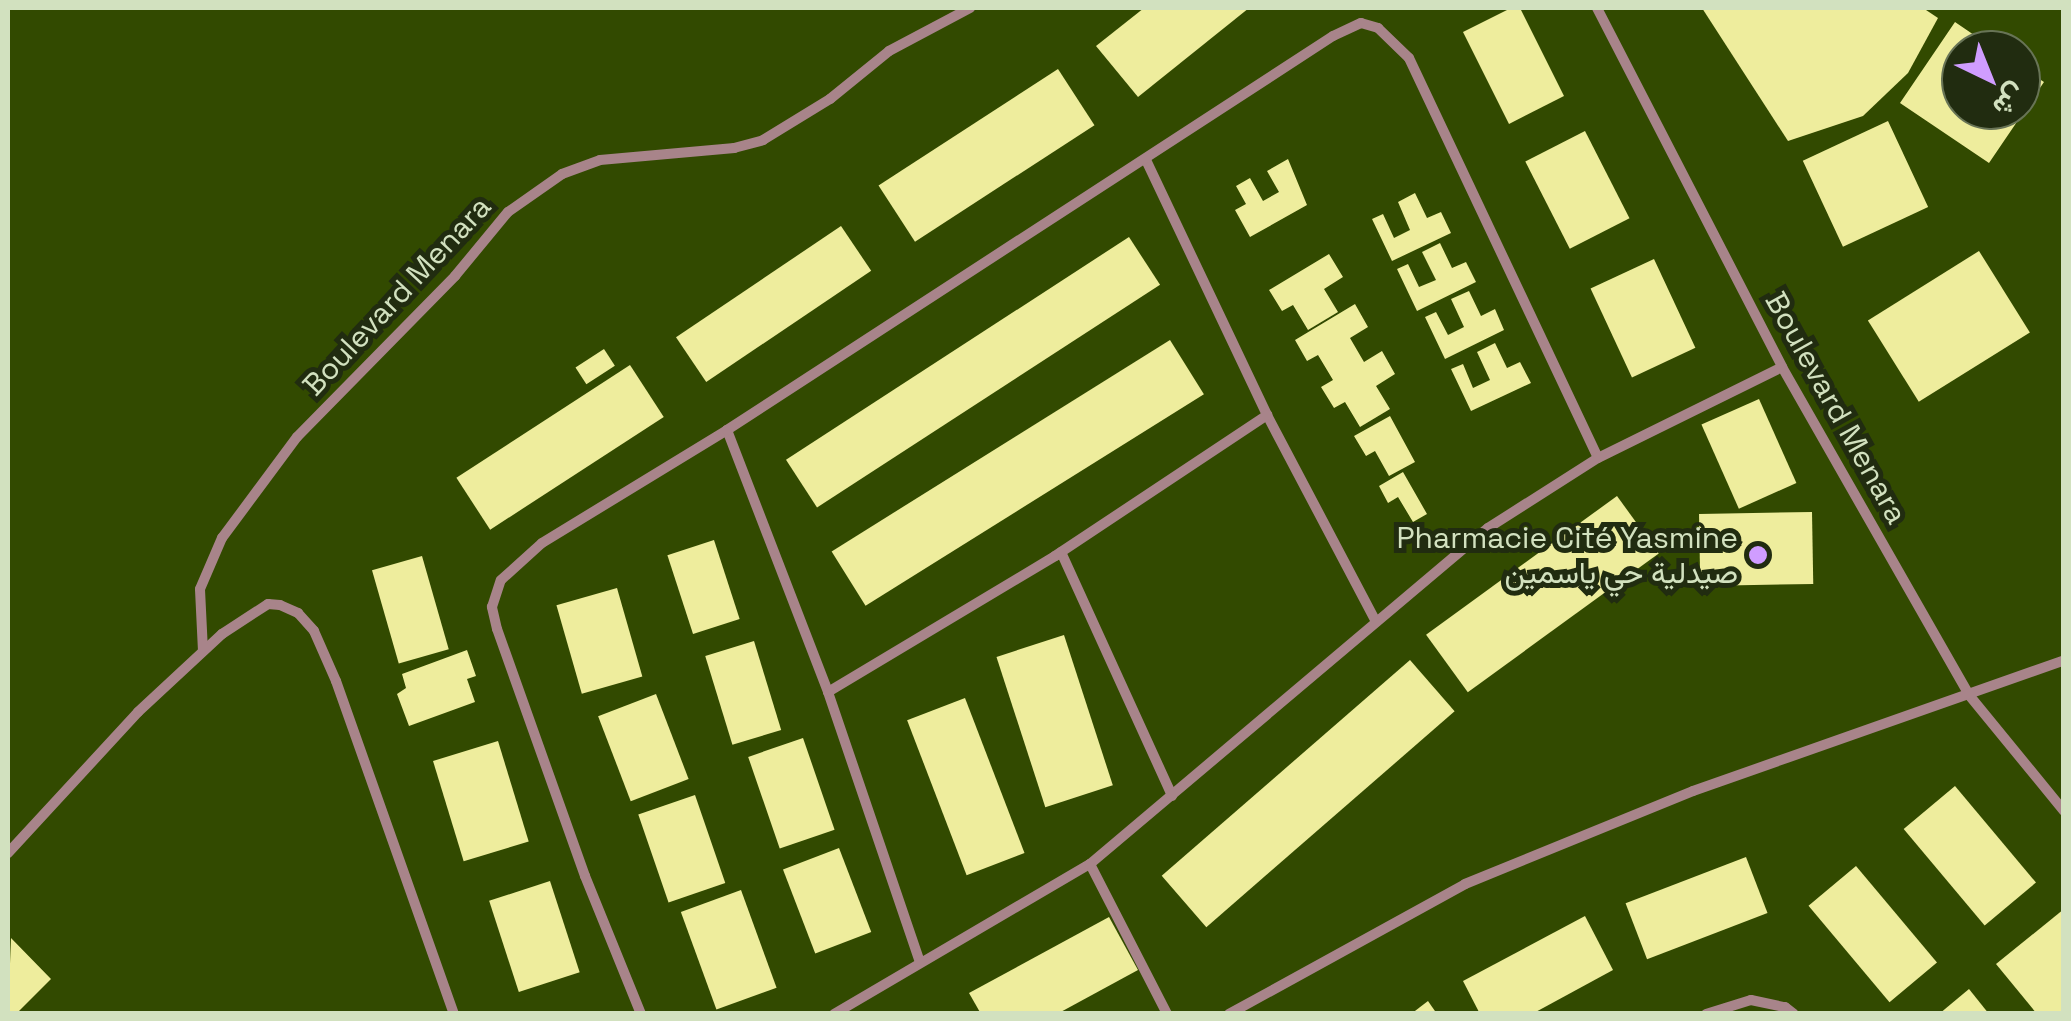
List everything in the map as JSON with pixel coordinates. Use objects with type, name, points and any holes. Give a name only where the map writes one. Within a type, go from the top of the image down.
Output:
[{"type":"street","name":"Boulevard Menara","points":[[203,651],[200,589],[222,538],[297,437],[456,276],[508,212],[562,174],[600,160],[734,148],[763,140],[830,99],[889,51],[970,8]]},
{"type":"street","name":"Boulevard Menara","points":[[1597,8],[1782,367],[1970,696],[2064,812]]},
{"type":"street","points":[[641,1014],[585,876],[498,629],[494,592],[512,566],[542,543],[728,430],[1334,36],[1362,23],[1390,35],[1409,58],[1598,458]]},
{"type":"street","points":[[1146,160],[1268,415],[1374,620]]},
{"type":"street","points":[[834,1014],[1090,864],[1374,620],[1488,528],[1598,458],[1782,367]]},
{"type":"street","points":[[828,692],[1061,552],[1268,415]]},
{"type":"street","points":[[728,430],[828,692],[920,962]]},
{"type":"street","points":[[1061,552],[1172,796]]},
{"type":"street","points":[[8,853],[138,712],[203,651],[268,604],[298,613],[314,631],[454,1014]]},
{"type":"street","points":[[1229,1014],[1464,884],[1694,791],[2064,660]]},
{"type":"street","points":[[1090,864],[1167,1014]]},
{"type":"street","points":[[1706,1014],[1751,1000],[1785,1006],[1794,1014]]},
{"type":"building","points":[[1144,8],[1249,8],[1138,97],[1096,46]]},
{"type":"building","points":[[1511,8],[1520,8],[1564,96],[1509,124],[1463,32]]},
{"type":"building","points":[[1702,8],[1923,8],[1938,18],[1908,73],[1863,116],[1788,141]]},
{"type":"building","points":[[1955,22],[1967,30],[1950,30]]},
{"type":"building","points":[[1941,43],[1941,130],[2011,130],[1989,163],[1900,103]]},
{"type":"building","points":[[1058,69],[1094,125],[915,242],[879,186]]},
{"type":"building","points":[[1888,121],[1928,207],[1843,247],[1803,161]]},
{"type":"building","points":[[1585,131],[1629,218],[1570,249],[1525,161]]},
{"type":"building","points":[[1288,159],[1307,205],[1250,237],[1235,210],[1246,204],[1236,186],[1250,178],[1263,201],[1279,192],[1267,171]]},
{"type":"building","points":[[1415,193],[1427,218],[1441,212],[1451,233],[1392,261],[1372,219],[1383,214],[1394,238],[1410,230],[1398,202]]},
{"type":"building","points":[[841,226],[871,271],[706,382],[676,337]]},
{"type":"building","points":[[1129,237],[1160,285],[817,508],[786,460]]},
{"type":"building","points":[[1440,243],[1452,268],[1466,262],[1476,282],[1417,311],[1397,269],[1408,264],[1419,287],[1436,280],[1422,252]]},
{"type":"building","points":[[1979,251],[2030,332],[1919,402],[1868,320]]},
{"type":"building","points":[[1329,254],[1343,277],[1324,289],[1338,312],[1308,330],[1293,305],[1282,311],[1269,290]]},
{"type":"building","points":[[1654,259],[1695,348],[1632,377],[1591,289]]},
{"type":"building","points":[[1469,291],[1481,316],[1495,309],[1504,330],[1445,359],[1425,317],[1436,312],[1448,335],[1464,327],[1451,299]]},
{"type":"building","points":[[1355,304],[1368,327],[1350,338],[1364,362],[1382,351],[1395,374],[1376,386],[1390,409],[1360,427],[1345,402],[1334,408],[1321,387],[1333,380],[1318,355],[1307,361],[1295,340]]},
{"type":"building","points":[[1170,340],[1204,394],[866,606],[832,551]]},
{"type":"building","points":[[1495,343],[1507,368],[1520,362],[1531,383],[1471,411],[1451,369],[1463,364],[1473,388],[1490,380],[1477,352]]},
{"type":"building","points":[[604,349],[615,366],[586,384],[575,368]]},
{"type":"building","points":[[630,365],[664,417],[490,530],[456,478]]},
{"type":"building","points":[[1759,399],[1796,483],[1739,509],[1701,425]]},
{"type":"building","points":[[1390,416],[1415,462],[1389,476],[1375,451],[1366,456],[1354,436]]},
{"type":"building","points":[[1403,472],[1427,514],[1413,522],[1398,497],[1388,503],[1379,486]]},
{"type":"building","points":[[1617,496],[1659,553],[1468,692],[1426,635]]},
{"type":"building","points":[[1812,512],[1813,584],[1700,586],[1699,514]]},
{"type":"building","points":[[714,540],[740,619],[693,634],[667,555]]},
{"type":"building","points":[[422,556],[449,649],[399,664],[372,570]]},
{"type":"building","points":[[617,588],[642,676],[582,694],[556,605]]},
{"type":"building","points":[[1064,635],[1113,785],[1045,807],[996,657]]},
{"type":"building","points":[[754,641],[781,730],[732,745],[705,656]]},
{"type":"building","points":[[467,650],[476,676],[467,679],[475,702],[409,726],[397,694],[406,688],[402,674]]},
{"type":"building","points":[[1410,660],[1455,711],[1206,927],[1162,876]]},
{"type":"building","points":[[656,694],[689,779],[631,801],[598,716]]},
{"type":"building","points":[[965,698],[1024,853],[967,875],[907,720]]},
{"type":"building","points":[[803,738],[835,830],[780,849],[748,757]]},
{"type":"building","points":[[498,741],[529,841],[464,861],[433,761]]},
{"type":"building","points":[[1955,786],[2036,883],[1985,926],[1904,829]]},
{"type":"building","points":[[695,795],[725,883],[669,902],[638,815]]},
{"type":"building","points":[[839,848],[871,932],[815,954],[783,870]]},
{"type":"building","points":[[1746,857],[1768,913],[1647,959],[1626,903]]},
{"type":"building","points":[[1856,866],[1937,963],[1889,1002],[1809,906]]},
{"type":"building","points":[[550,881],[580,972],[519,992],[489,901]]},
{"type":"building","points":[[741,890],[777,988],[716,1010],[681,912]]},
{"type":"building","points":[[2064,909],[2064,1014],[2037,1014],[1996,964]]},
{"type":"building","points":[[1585,916],[1613,970],[1532,1014],[1480,1014],[1463,981]]},
{"type":"building","points":[[1109,917],[1138,970],[1057,1014],[981,1014],[969,993]]},
{"type":"building","points":[[11,938],[51,979],[19,1011],[21,1014],[8,1014]]},
{"type":"building","points":[[1969,989],[1989,1014],[1939,1014]]},
{"type":"building","points":[[1428,1001],[1437,1014],[1411,1014]]},
{"type":"place","name":"Pharmacie Cité Yasmine صيدلية حي ياسمين","points":[[1758,555]]}]
